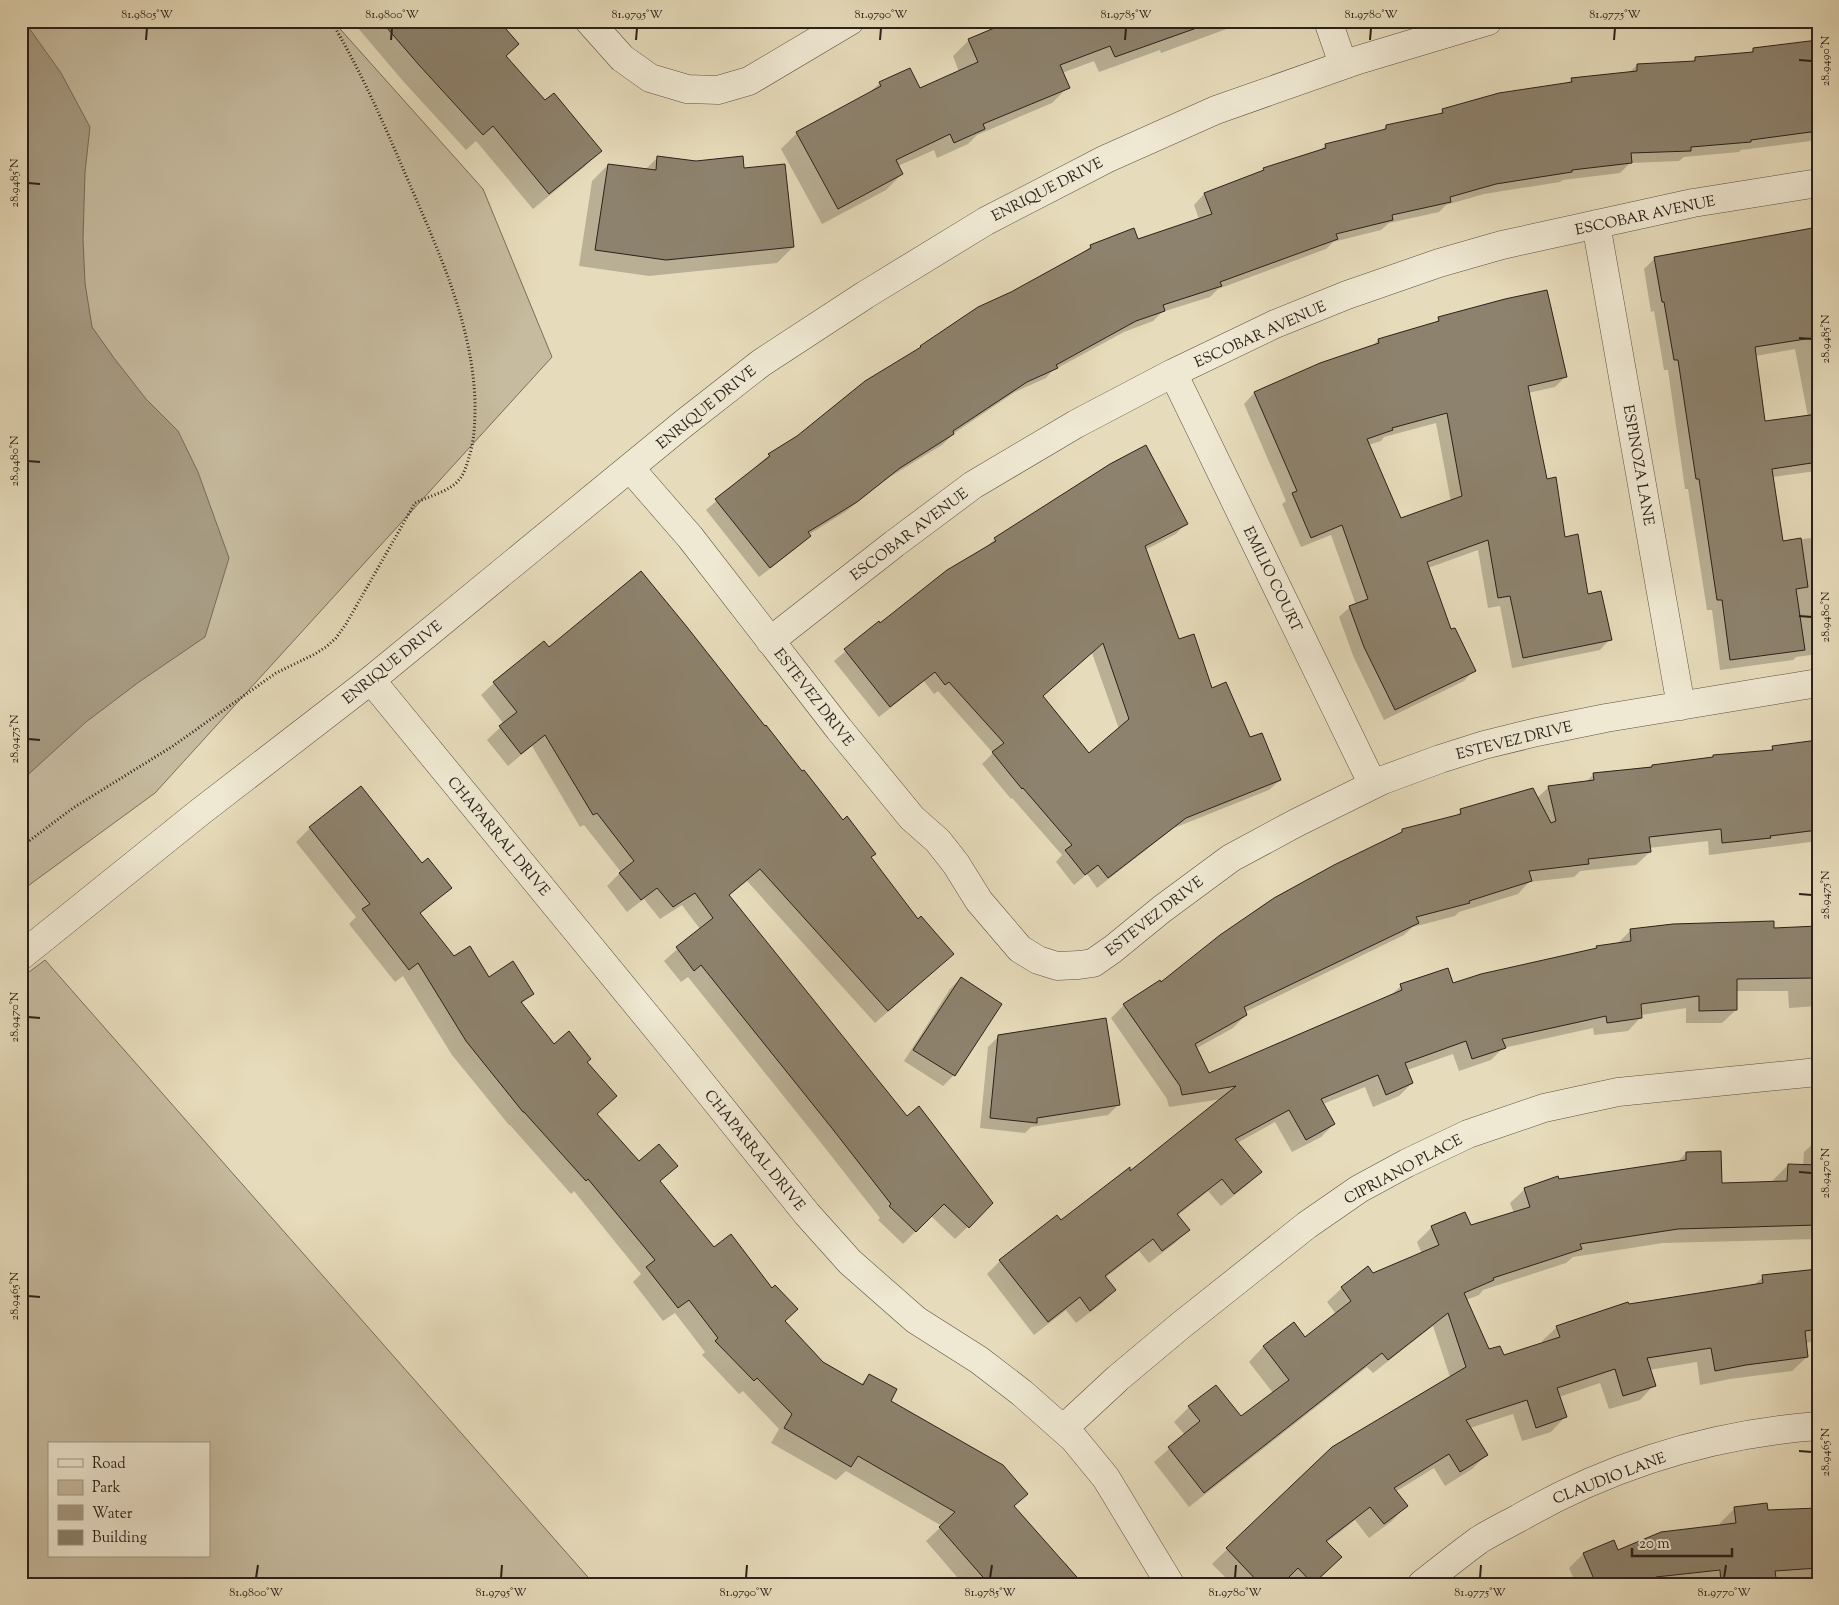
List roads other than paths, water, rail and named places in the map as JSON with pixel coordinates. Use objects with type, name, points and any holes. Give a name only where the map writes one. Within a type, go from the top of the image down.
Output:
[{"type":"street","points":[[589,21],[622,58],[650,78],[687,89],[718,90],[749,81],[850,21]]},
{"type":"street","points":[[1328,21],[1344,64]]},
{"type":"street","name":"ENRIQUE DRIVE","points":[[21,956],[200,812],[371,680],[761,363],[865,295],[986,221],[1106,159],[1216,110],[1344,64],[1488,21]]},
{"type":"street","name":"ESCOBAR AVENUE","points":[[770,641],[973,485],[1076,424],[1173,373],[1275,324],[1347,295],[1502,245],[1693,204],[1818,183]]},
{"type":"street","name":"ESPINOZA LANE","points":[[1596,224],[1681,706]]},
{"type":"street","name":"EMILIO COURT","points":[[1173,373],[1373,785]]},
{"type":"street","name":"ESTEVEZ DRIVE","points":[[630,468],[690,537],[838,730],[912,818],[938,840],[956,864],[979,901],[1020,949],[1038,960],[1057,966],[1093,963],[1114,949],[1162,909],[1230,858],[1373,785],[1440,759],[1484,745],[1545,730],[1818,683]]},
{"type":"street","name":"CHAPARRAL DRIVE","points":[[371,680],[807,1214],[850,1262],[916,1320],[979,1360],[1022,1393],[1074,1439],[1106,1478],[1170,1584]]},
{"type":"street","name":"CIPRIANO PLACE","points":[[1063,1429],[1118,1378],[1306,1225],[1359,1189],[1468,1134],[1544,1108],[1609,1094],[1686,1084],[1782,1077],[1818,1072]]},
{"type":"street","name":"CLAUDIO LANE","points":[[1422,1584],[1481,1540],[1554,1498],[1626,1468],[1704,1443],[1780,1429],[1818,1426]]},
{"type":"water","points":[[21,21],[24,21],[61,73],[90,127],[85,172],[83,239],[85,283],[92,327],[146,399],[178,431],[198,472],[229,558],[205,637],[139,682],[86,722],[21,781]]}]
